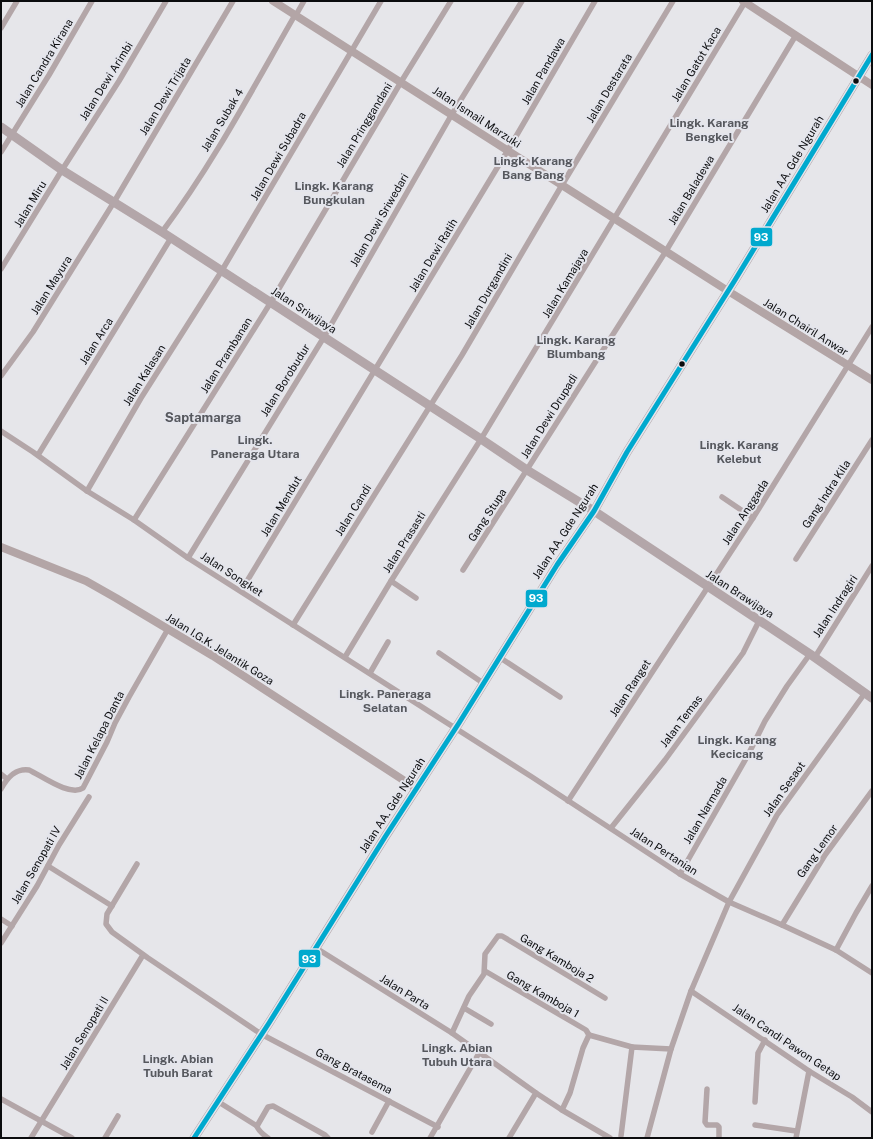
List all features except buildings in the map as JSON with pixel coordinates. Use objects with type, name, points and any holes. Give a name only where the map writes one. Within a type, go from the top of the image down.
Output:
[{"type":"main road","name":"Jalan AA. Gde Ngurah","points":[[194,1138],[417,789],[557,565],[594,511],[627,452],[728,291],[872,55]]},
{"type":"main road","name":"Jalan Sriwijaya","points":[[1,127],[62,170],[162,232],[221,272],[270,302],[527,470],[594,511]]},
{"type":"main road","name":"Jalan Brawijaya","points":[[594,511],[813,656],[869,696]]},
{"type":"street","points":[[1,28],[17,1]]},
{"type":"street","name":"Jalan Candra Kirana","points":[[1,152],[49,75],[92,1]]},
{"type":"street","name":"Jalan Dewi Arimbi","points":[[62,170],[118,82],[166,1]]},
{"type":"street","name":"Jalan Dewi Trijata","points":[[114,202],[233,1]]},
{"type":"street","name":"Jalan Ismail Marzuki","points":[[273,1],[728,291]]},
{"type":"street","name":"Jalan Subak 4","points":[[162,232],[183,203],[229,129],[298,16],[304,1]]},
{"type":"street","name":"Jalan Dewi Subadra","points":[[221,272],[381,1]]},
{"type":"street","name":"Jalan Pringgandani","points":[[270,302],[451,1]]},
{"type":"street","name":"Jalan Dewi Sriwedari","points":[[324,337],[452,114],[522,1]]},
{"type":"street","name":"Jalan Pandawa","points":[[508,150],[595,1]]},
{"type":"street","name":"Jalan Destarata","points":[[562,185],[673,1]]},
{"type":"street","points":[[744,2],[872,85]]},
{"type":"street","name":"Jalan Gatot Kaca","points":[[615,219],[744,2]]},
{"type":"street","name":"Jalan Baladewa","points":[[666,252],[796,35]]},
{"type":"street","name":"Jalan Dewi Ratih","points":[[375,370],[508,150]]},
{"type":"street","name":"Jalan Miru","points":[[1,269],[62,170]]},
{"type":"street","name":"Jalan Durgandini","points":[[430,406],[487,313],[562,185]]},
{"type":"street","name":"Jalan Mayura","points":[[1,376],[33,332],[114,202]]},
{"type":"street","name":"Jalan Kamajaya","points":[[481,439],[615,219]]},
{"type":"street","name":"Jalan Arca","points":[[35,453],[171,238]]},
{"type":"street","name":"Jalan Dewi Drupadi","points":[[527,470],[666,252]]},
{"type":"street","name":"Jalan Kalasan","points":[[87,491],[141,398],[221,272]]},
{"type":"street","name":"Jalan Chairil Anwar","points":[[728,291],[872,380]]},
{"type":"street","name":"Jalan Prambanan","points":[[134,520],[270,302]]},
{"type":"street","name":"Jalan Anggada","points":[[708,587],[753,518],[872,327]]},
{"type":"street","name":"Jalan Borobudur","points":[[188,558],[285,398],[324,337]]},
{"type":"street","name":"Jalan Mendut","points":[[241,591],[375,370]]},
{"type":"street","name":"Jalan Candi","points":[[293,625],[430,406]]},
{"type":"street","name":"Jalan Songket","points":[[1,431],[24,445],[87,491],[134,520],[188,558],[370,673],[455,729]]},
{"type":"street","name":"Jalan Prasasti","points":[[345,657],[481,439]]},
{"type":"street","name":"Gang Indra Kila","points":[[796,559],[872,440]]},
{"type":"street","name":"Gang Stupa","points":[[463,570],[527,470]]},
{"type":"street","points":[[722,497],[753,518]]},
{"type":"street","name":"Jalan I.G.K. Jelantik Goza","points":[[1,547],[86,581],[213,656],[417,789]]},
{"type":"street","name":"Jalan Indragiri","points":[[813,656],[872,566]]},
{"type":"street","points":[[391,581],[416,598]]},
{"type":"street","name":"Jalan Ranget","points":[[568,801],[708,587]]},
{"type":"street","name":"Jalan Temas","points":[[611,828],[665,760],[743,653],[759,621]]},
{"type":"street","name":"Jalan Kelapa Danta","points":[[6,779],[24,769],[65,788],[77,791],[83,788],[125,704],[168,629]]},
{"type":"street","points":[[370,673],[388,642]]},
{"type":"street","points":[[439,653],[483,683]]},
{"type":"street","name":"Jalan Narmada","points":[[680,874],[744,762],[765,721],[787,686],[813,656]]},
{"type":"street","points":[[499,657],[560,697]]},
{"type":"street","name":"Jalan Sesaot","points":[[647,1138],[671,1049],[691,990],[729,902],[777,815],[869,696]]},
{"type":"street","name":"Jalan Pertanian","points":[[455,729],[611,828],[680,874],[729,902],[836,950],[872,973]]},
{"type":"street","points":[[1,774],[6,779],[1,789]]},
{"type":"street","name":"Gang Lemor","points":[[782,925],[825,855],[872,791]]},
{"type":"street","name":"Jalan Senopati IV","points":[[1,943],[24,908],[59,845],[89,797]]},
{"type":"street","name":"Gang Bratasema","points":[[137,864],[106,917],[108,928],[143,955],[261,1034],[438,1127]]},
{"type":"street","points":[[48,866],[112,906]]},
{"type":"street","points":[[836,950],[872,886]]},
{"type":"street","points":[[1,919],[12,926]]},
{"type":"street","name":"Gang Kamboja 2","points":[[485,971],[485,954],[498,936],[502,936],[605,998]]},
{"type":"street","name":"Jalan Parta","points":[[316,948],[452,1033],[562,1110],[610,1138]]},
{"type":"street","name":"Jalan Senopati II","points":[[31,1138],[143,955]]},
{"type":"street","points":[[452,1033],[469,996],[485,971]]},
{"type":"street","name":"Gang Kamboja 1","points":[[485,971],[586,1030],[589,1036]]},
{"type":"street","name":"Jalan Candi Pawon Getap","points":[[691,990],[809,1071],[852,1097],[872,1112]]},
{"type":"street","points":[[464,1008],[491,1024]]},
{"type":"street","points":[[562,1110],[570,1093],[589,1036],[632,1047],[671,1049]]},
{"type":"street","points":[[755,1102],[758,1053],[765,1040]]},
{"type":"street","points":[[621,1137],[632,1047]]},
{"type":"street","points":[[430,1138],[438,1127],[480,1054]]},
{"type":"street","points":[[796,1138],[796,1131],[809,1071]]},
{"type":"street","points":[[707,1089],[706,1122],[707,1124],[717,1125],[719,1127],[719,1138]]},
{"type":"street","points":[[509,1138],[536,1092]]},
{"type":"street","points":[[1,1099],[72,1138]]},
{"type":"street","points":[[217,1101],[258,1126],[258,1128],[268,1138]]},
{"type":"street","points":[[372,1132],[389,1101]]},
{"type":"street","points":[[258,1126],[268,1107],[273,1106],[328,1138]]},
{"type":"street","points":[[105,1138],[118,1116]]},
{"type":"street","points":[[754,1125],[796,1131]]},
{"type":"transit line","name":"93","points":[[194,1138],[269,1023],[557,565],[594,511],[627,452],[735,280],[872,55]]},
{"type":"district","name":"Lingk. Karang Bengkel","points":[[709,130]]},
{"type":"district","name":"Lingk. Karang Bang Bang","points":[[533,168]]},
{"type":"district","name":"Lingk. Karang Bungkulan","points":[[334,193]]},
{"type":"district","name":"Lingk. Karang Blumbang","points":[[576,347]]},
{"type":"district","name":"Saptamarga","points":[[203,417]]},
{"type":"district","name":"Lingk. Paneraga Utara","points":[[255,447]]},
{"type":"district","name":"Lingk. Karang Kelebut","points":[[739,452]]},
{"type":"district","name":"Lingk. Paneraga Selatan","points":[[385,701]]},
{"type":"district","name":"Lingk. Karang Kecicang","points":[[737,747]]},
{"type":"district","name":"Lingk. Abian Tubuh Utara","points":[[457,1055]]},
{"type":"district","name":"Lingk. Abian Tubuh Barat","points":[[178,1066]]}]
